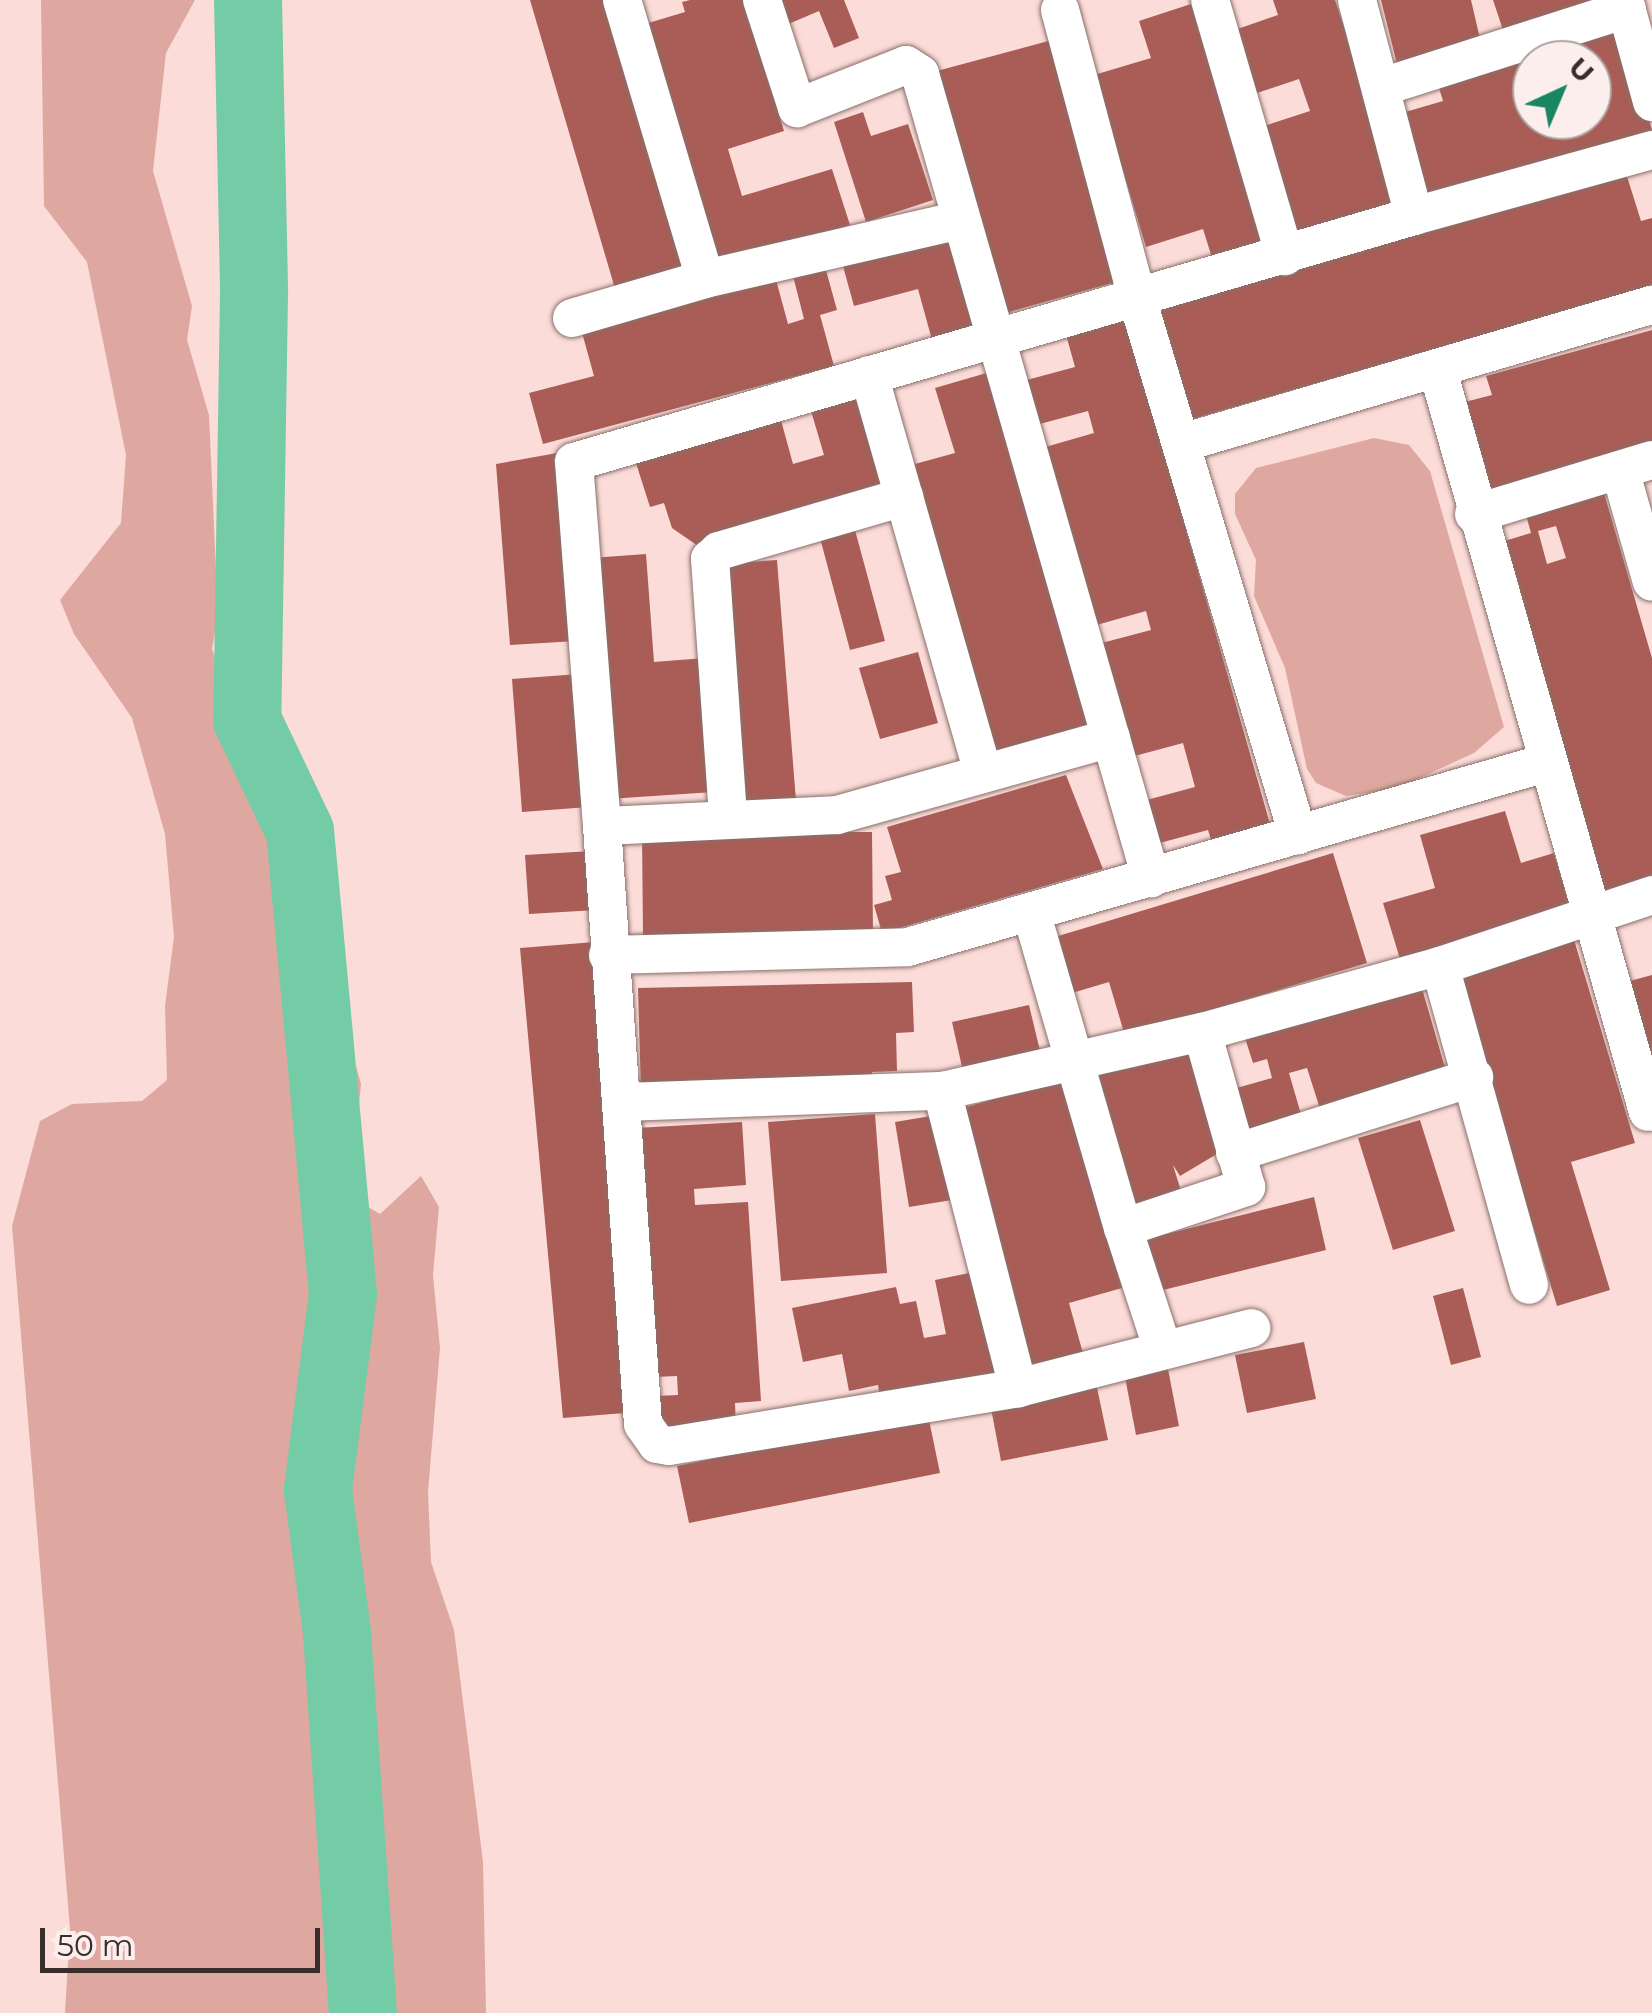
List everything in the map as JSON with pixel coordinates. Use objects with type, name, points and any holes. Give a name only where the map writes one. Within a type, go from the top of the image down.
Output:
[{"type":"street","points":[[762,0],[798,108],[906,66],[917,69],[1150,878]]},
{"type":"street","points":[[1210,0],[1284,256]]},
{"type":"street","points":[[1357,0],[1414,216]]},
{"type":"street","points":[[632,3],[705,280]]},
{"type":"street","points":[[1382,87],[1625,4],[1652,102]]},
{"type":"street","points":[[1060,10],[1137,298],[1298,835]]},
{"type":"street","points":[[1251,1328],[1162,1347],[1018,1388],[657,1444],[643,1424],[574,462],[868,374],[997,344],[1137,298],[1652,150]]},
{"type":"street","points":[[572,318],[705,280],[960,220]]},
{"type":"street","points":[[1182,444],[1438,372],[1652,305]]},
{"type":"street","points":[[1438,372],[1474,514],[1648,1112]]},
{"type":"street","points":[[868,374],[983,772]]},
{"type":"street","points":[[1474,514],[1636,465],[1652,582]]},
{"type":"street","points":[[728,816],[710,559],[904,497]]},
{"type":"street","points":[[602,826],[728,816],[837,815],[1110,738]]},
{"type":"street","points":[[608,956],[908,946],[1032,914],[1549,762]]},
{"type":"street","points":[[621,1102],[942,1092],[1202,1032],[1440,966],[1652,895]]},
{"type":"street","points":[[1032,914],[1123,1228],[1162,1347]]},
{"type":"street","points":[[1440,966],[1474,1077],[1528,1285]]},
{"type":"street","points":[[1123,1228],[1241,1192],[1246,1182],[1202,1032]]},
{"type":"street","points":[[1236,1153],[1474,1077]]},
{"type":"street","points":[[942,1092],[1018,1388]]},
{"type":"shaded area","points":[[41,0],[195,0],[166,53],[153,171],[192,306],[187,340],[209,415],[218,615],[212,649],[264,791],[279,860],[278,894],[306,996],[352,1052],[361,1084],[350,1196],[380,1214],[421,1176],[439,1207],[433,1275],[440,1348],[428,1492],[431,1562],[454,1630],[483,1862],[486,2013],[65,2013],[70,1929],[12,1226],[40,1121],[72,1104],[142,1101],[167,1080],[165,1006],[174,937],[165,834],[132,718],[74,634],[60,600],[121,523],[126,455],[87,262],[44,206]]},
{"type":"shaded area","points":[[1374,438],[1409,445],[1430,471],[1504,727],[1474,753],[1398,788],[1346,796],[1316,783],[1307,769],[1285,668],[1254,596],[1256,560],[1235,514],[1235,494],[1256,468]]},
{"type":"building","points":[[530,0],[608,0],[689,271],[616,292]]},
{"type":"building","points":[[744,0],[784,131],[728,149],[742,196],[832,169],[850,225],[709,267],[635,27],[685,12],[682,2]]},
{"type":"building","points":[[776,0],[844,0],[859,38],[834,48],[819,11],[786,25]]},
{"type":"building","points":[[1273,0],[1335,0],[1402,202],[1294,237],[1258,128],[1310,111],[1299,79],[1248,96],[1226,33],[1278,15]]},
{"type":"building","points":[[1381,0],[1471,0],[1481,43],[1397,64]]},
{"type":"building","points":[[1493,0],[1612,0],[1506,39]]},
{"type":"building","points":[[1197,2],[1271,243],[1213,261],[1203,229],[1146,247],[1094,75],[1151,58],[1139,21]]},
{"type":"building","points":[[1622,26],[1652,130],[1414,200],[1395,115],[1443,101],[1437,81],[1512,59],[1512,140],[1612,140],[1612,40],[1575,40]]},
{"type":"building","points":[[1052,40],[1119,281],[1002,314],[933,72]]},
{"type":"building","points":[[863,112],[871,136],[908,124],[933,200],[866,222],[834,122]]},
{"type":"building","points":[[1625,170],[1641,221],[1652,218],[1652,286],[1182,422],[1153,306]]},
{"type":"building","points":[[954,228],[982,326],[932,340],[918,289],[854,306],[841,259]]},
{"type":"building","points":[[824,263],[837,310],[820,315],[834,366],[543,444],[529,393],[594,376],[581,329],[775,276],[788,324],[804,319],[792,272]]},
{"type":"building","points":[[1125,315],[1272,831],[1213,846],[1208,830],[1156,844],[1143,801],[1195,787],[1183,743],[1131,757],[1098,644],[1151,630],[1146,611],[1093,626],[1042,448],[1094,433],[1088,411],[1036,425],[1023,381],[1075,367],[1065,331]]},
{"type":"building","points":[[1652,330],[1652,448],[1487,494],[1461,403],[1492,395],[1486,376]]},
{"type":"building","points":[[990,372],[1097,732],[992,763],[904,467],[955,453],[935,388]]},
{"type":"building","points":[[861,389],[891,488],[698,546],[672,528],[664,503],[650,507],[635,460],[779,413],[793,464],[824,455],[809,404]]},
{"type":"building","points":[[563,452],[576,641],[510,645],[496,464]]},
{"type":"building","points":[[1602,486],[1652,658],[1652,878],[1605,899],[1501,542],[1531,533],[1524,508]],"holes":[[[1556,526],[1566,558],[1547,564],[1538,531]]]},
{"type":"building","points":[[855,530],[885,641],[850,650],[820,538]]},
{"type":"building","points":[[646,554],[654,662],[705,658],[714,792],[608,799],[591,558]]},
{"type":"building","points":[[777,560],[796,801],[738,805],[719,564]]},
{"type":"building","points":[[918,652],[938,723],[880,739],[859,668]]},
{"type":"building","points":[[579,674],[589,807],[522,812],[512,679]]},
{"type":"building","points":[[1066,775],[1103,869],[882,933],[874,905],[892,900],[885,876],[901,872],[887,827]]},
{"type":"building","points":[[1505,811],[1521,863],[1554,853],[1571,910],[1400,959],[1383,903],[1435,888],[1420,835]]},
{"type":"building","points":[[642,832],[872,832],[873,936],[643,936]]},
{"type":"building","points":[[592,851],[596,910],[529,914],[525,855]]},
{"type":"building","points":[[1333,853],[1367,963],[1125,1036],[1109,982],[1062,996],[1045,940]]},
{"type":"building","points":[[1572,933],[1635,1143],[1571,1162],[1610,1290],[1557,1306],[1457,974]]},
{"type":"building","points":[[595,942],[637,1412],[563,1418],[520,948]]},
{"type":"building","points":[[1652,975],[1652,1067],[1626,982]]},
{"type":"building","points":[[1419,978],[1448,1078],[1322,1115],[1307,1068],[1289,1073],[1303,1121],[1240,1140],[1226,1091],[1272,1078],[1267,1059],[1253,1063],[1244,1035]]},
{"type":"building","points":[[912,982],[914,1032],[896,1033],[897,1071],[872,1072],[873,1087],[641,1092],[638,988]]},
{"type":"building","points":[[1029,1005],[1042,1059],[964,1076],[952,1022]]},
{"type":"building","points":[[1191,1040],[1227,1148],[1180,1176],[1173,1165],[1181,1191],[1129,1208],[1084,1074]]},
{"type":"building","points":[[1061,1080],[1122,1288],[1069,1303],[1084,1357],[1032,1372],[956,1110]]},
{"type":"building","points":[[875,1114],[887,1273],[781,1281],[768,1122]]},
{"type":"building","points":[[937,1115],[952,1200],[909,1207],[895,1122]]},
{"type":"building","points":[[1420,1120],[1455,1231],[1393,1250],[1358,1138]]},
{"type":"building","points":[[742,1122],[746,1185],[694,1189],[695,1205],[748,1202],[761,1401],[735,1403],[736,1429],[657,1434],[655,1396],[678,1395],[677,1376],[654,1377],[636,1128]]},
{"type":"building","points":[[1314,1197],[1326,1250],[1159,1291],[1146,1239]]},
{"type":"building","points":[[974,1272],[995,1374],[880,1396],[878,1385],[849,1391],[842,1354],[803,1362],[792,1308],[896,1287],[900,1304],[916,1301],[924,1338],[946,1334],[935,1280]]},
{"type":"building","points":[[1463,1288],[1481,1357],[1451,1365],[1433,1296]]},
{"type":"building","points":[[1304,1342],[1316,1399],[1247,1413],[1235,1355]]},
{"type":"building","points":[[1168,1369],[1179,1426],[1136,1435],[1125,1377]]},
{"type":"building","points":[[1096,1383],[1108,1440],[1001,1461],[990,1403]]},
{"type":"building","points":[[928,1415],[940,1473],[689,1523],[677,1466]]},
{"type":"waterway","points":[[248,0],[254,294],[247,720],[300,831],[343,1294],[318,1490],[337,1633],[363,2013]]}]
